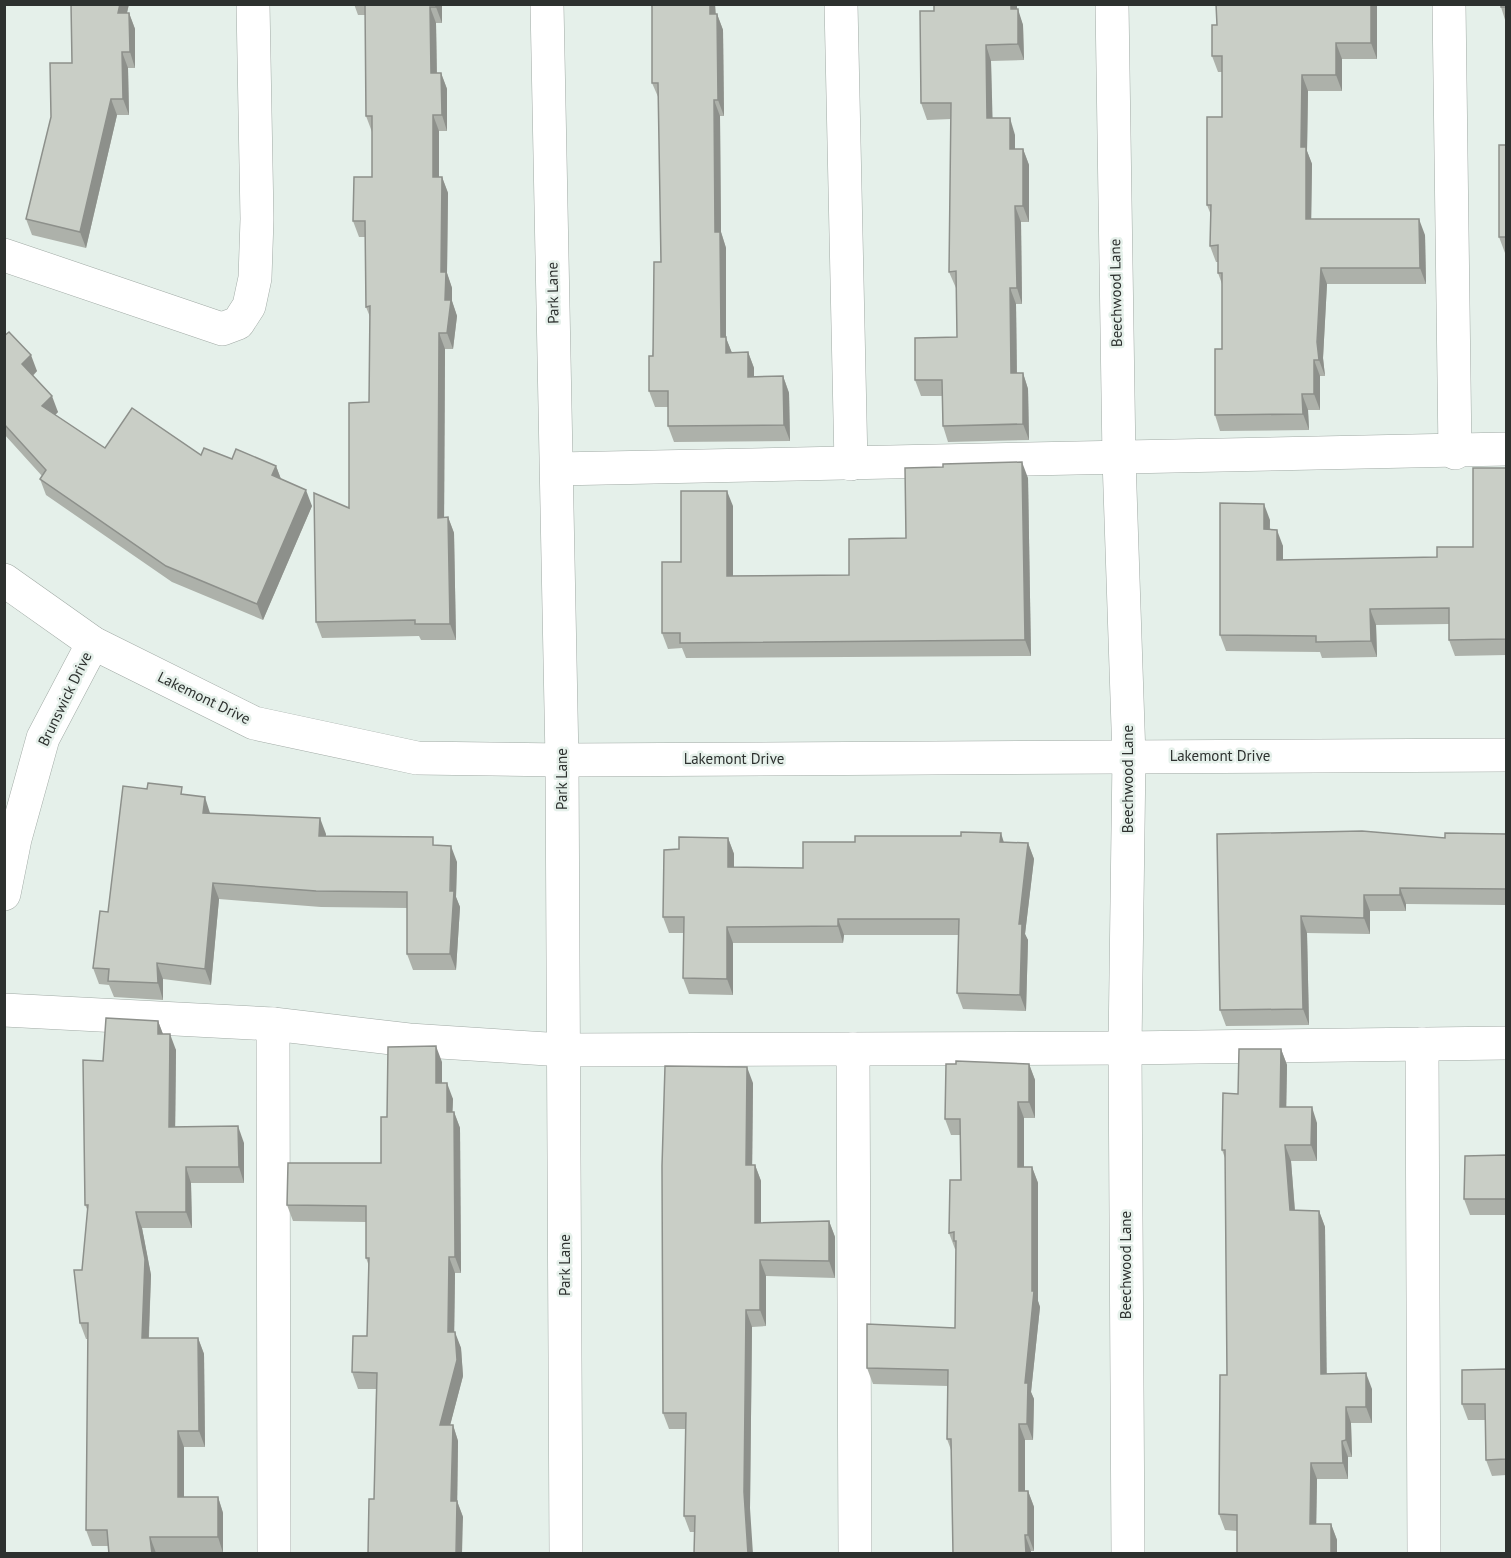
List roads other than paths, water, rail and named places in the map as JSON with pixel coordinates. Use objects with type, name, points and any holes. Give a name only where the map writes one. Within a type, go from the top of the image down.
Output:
[{"type":"street","points":[[4,255],[197,321],[222,328],[238,323],[249,306],[255,278],[257,219],[253,4]]},
{"type":"street","name":"Park Lane","points":[[547,4],[562,760],[566,1554]]},
{"type":"street","points":[[841,4],[851,464]]},
{"type":"street","name":"Beechwood Lane","points":[[1112,4],[1119,459],[1129,757],[1125,1048],[1128,1554]]},
{"type":"street","points":[[1449,4],[1455,453]]},
{"type":"street","points":[[557,469],[1455,453],[1506,449]]},
{"type":"street","name":"Lakemont Drive","points":[[4,580],[93,643],[254,723],[417,758],[562,760],[1506,755]]},
{"type":"street","name":"Brunswick Drive","points":[[4,894],[15,839],[43,738],[93,643]]},
{"type":"street","points":[[4,1010],[273,1024],[409,1040],[563,1050],[1125,1048],[1506,1043]]},
{"type":"street","points":[[273,1024],[274,1554]]},
{"type":"street","points":[[1422,1044],[1424,1554]]},
{"type":"street","points":[[853,1049],[855,1554]]}]
